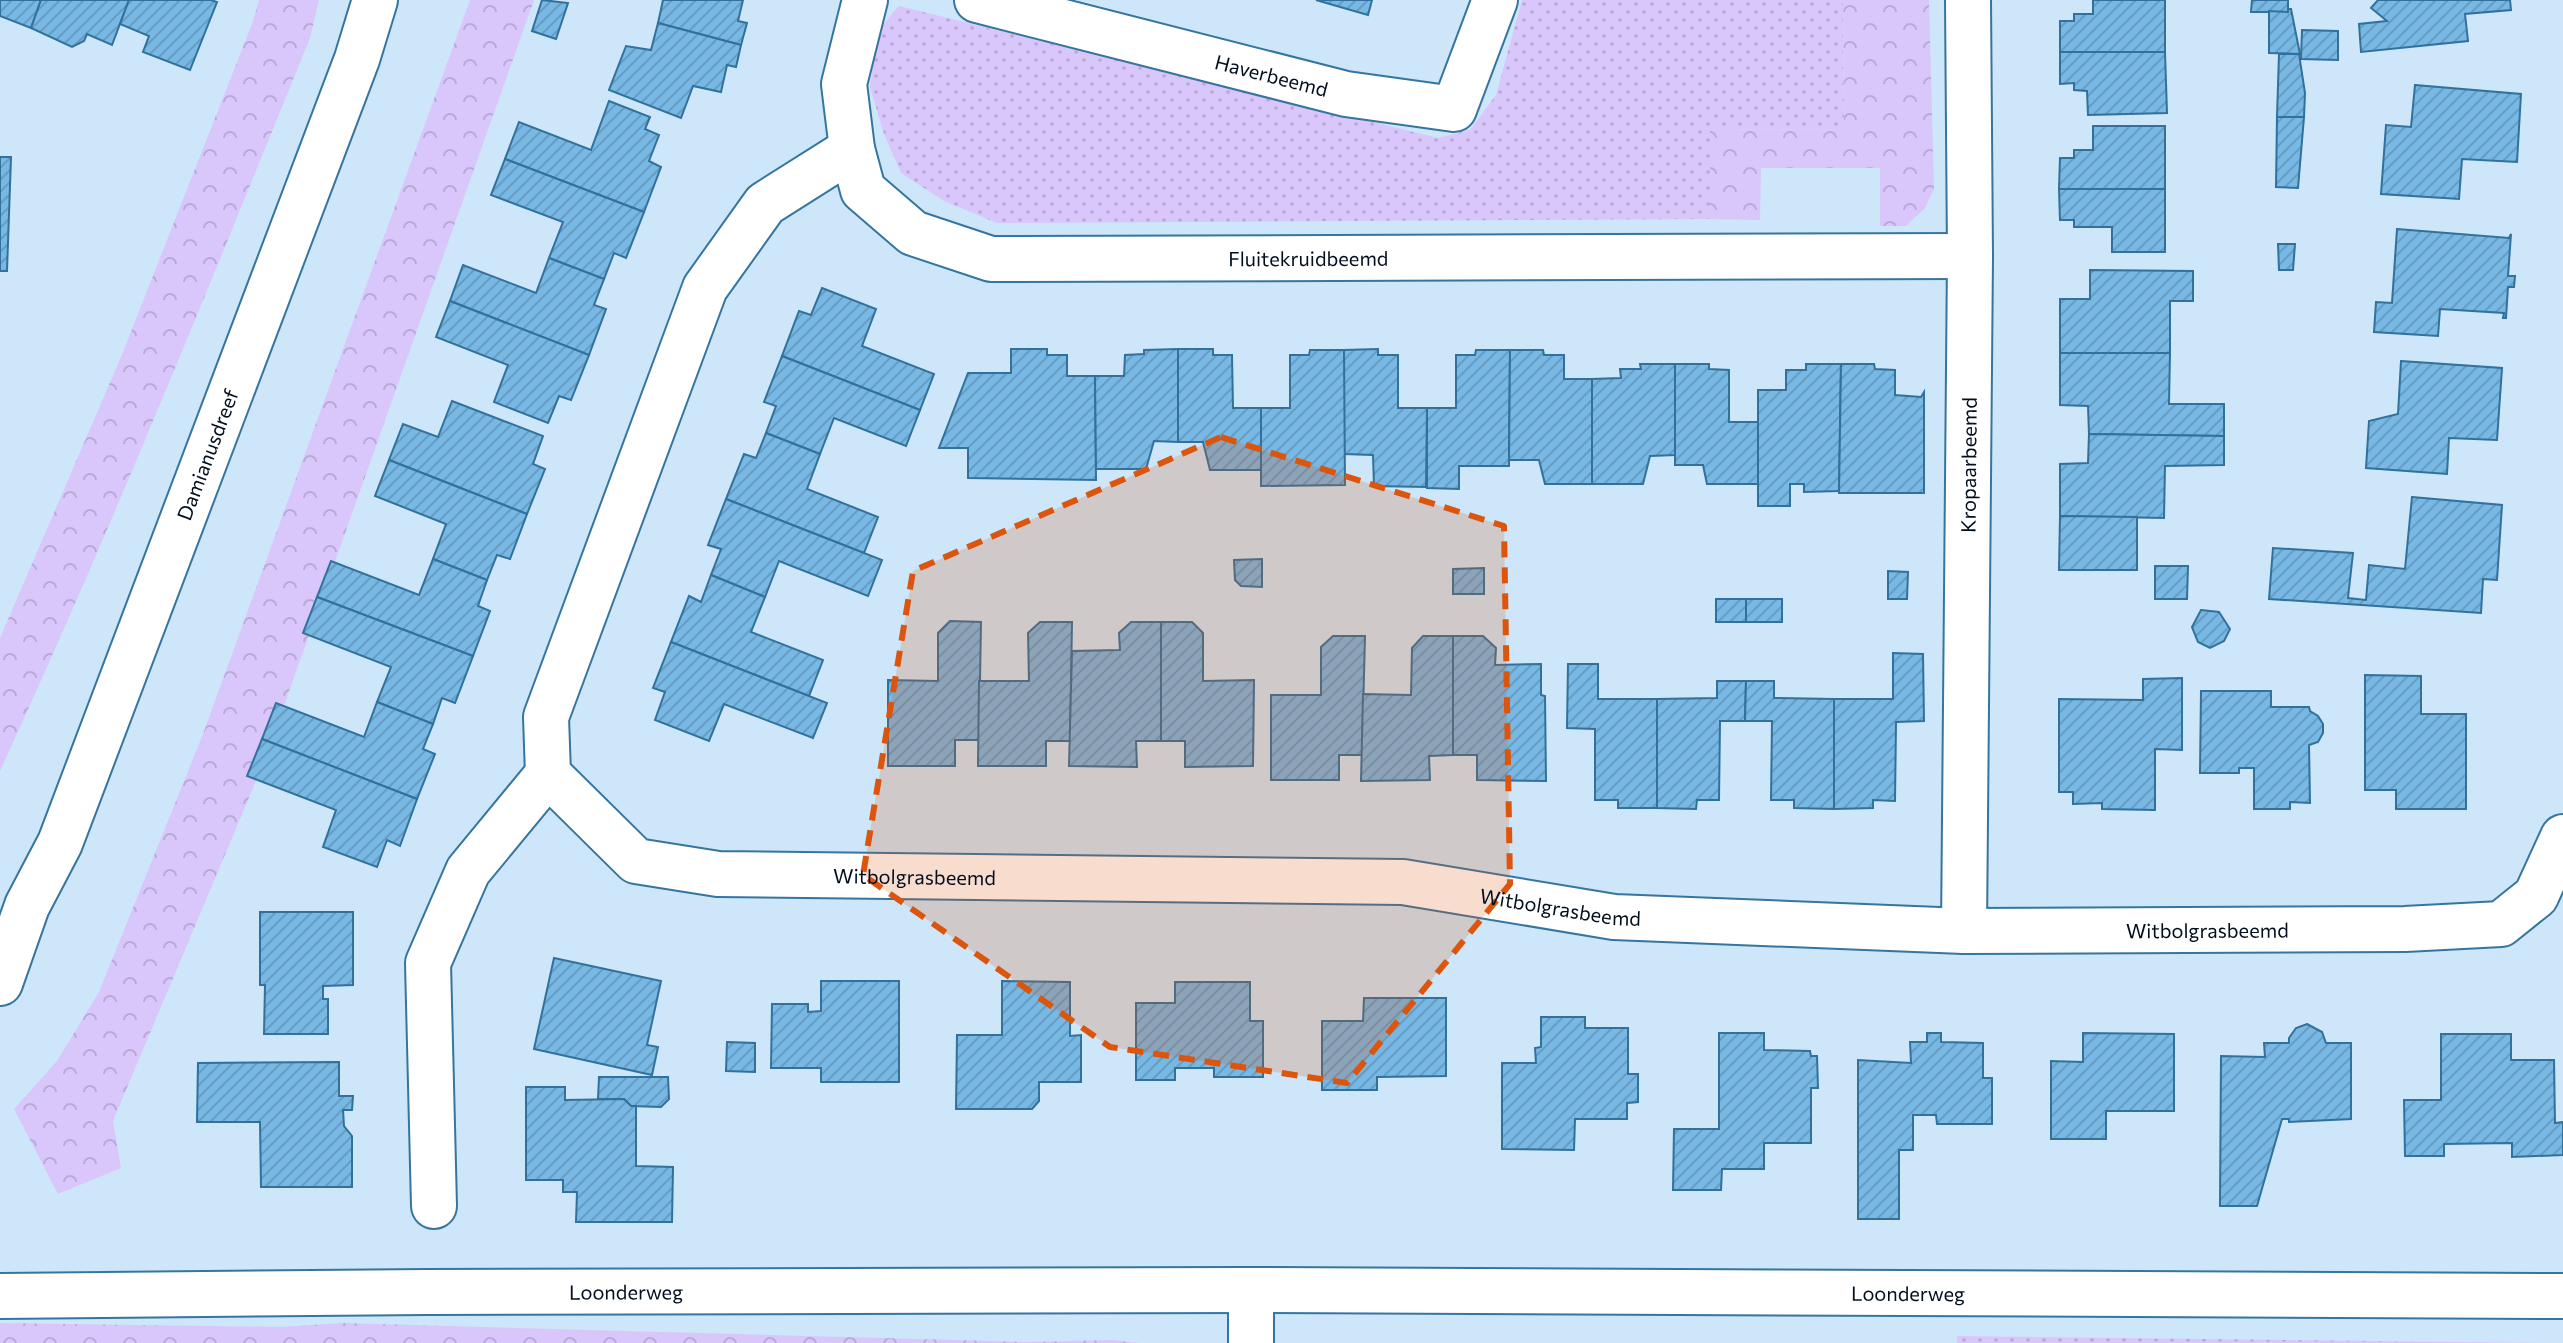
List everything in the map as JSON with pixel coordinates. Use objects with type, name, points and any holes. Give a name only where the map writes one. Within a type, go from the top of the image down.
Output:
[{"type":"street","name":"Damianusdreef","points":[[0,983],[14,917],[60,843],[357,59],[375,0]]},
{"type":"street","name":"Fluitekruidbeemd","points":[[865,0],[844,84],[852,149],[863,190],[913,233],[991,259],[1970,256]]},
{"type":"street","name":"Haverbeemd","points":[[977,0],[1346,94],[1454,109],[1495,0]]},
{"type":"street","name":"Kropaarbeemd","points":[[1964,931],[1970,256],[1968,0]]},
{"type":"street","points":[[434,1206],[428,963],[468,871],[548,774],[546,717],[705,288],[765,204],[852,149]]},
{"type":"street","name":"Witbolgrasbeemd","points":[[548,774],[636,861],[718,874],[1403,882],[1614,917],[1964,931],[2389,929],[2501,924],[2536,896],[2563,837]]},
{"type":"street","points":[[1251,1290],[1251,1343]]},
{"type":"street","name":"Loonderweg","points":[[0,1296],[1251,1290],[2563,1296]]},
{"type":"highlighted area","points":[[1221,437],[1504,526],[1510,884],[1347,1083],[1110,1047],[863,875],[913,571]]},
{"type":"green space","points":[[259,0],[319,0],[310,38],[120,498],[0,771],[0,638],[121,357]]},
{"type":"green space","points":[[470,0],[534,0],[264,762],[113,1121],[121,1168],[58,1194],[14,1109],[57,1061],[99,992],[203,734]]},
{"type":"green space","points":[[1522,0],[1880,0],[1843,1],[1844,129],[1710,130],[1710,219],[997,223],[944,201],[901,173],[884,134],[870,87],[877,32],[899,6],[1438,138],[1470,130],[1496,95]]},
{"type":"green space","points":[[1843,0],[1929,0],[1934,189],[1925,208],[1906,226],[1880,226],[1880,168],[1761,168],[1760,220],[1710,219],[1710,130],[1844,129]]},
{"type":"green space","points":[[0,1323],[281,1327],[342,1323],[1138,1343],[0,1343]]},
{"type":"green space","points":[[1957,1336],[2542,1343],[1957,1343]]},
{"type":"building","points":[[0,0],[41,0],[31,28],[0,16]]},
{"type":"building","points":[[41,0],[129,0],[112,45],[87,34],[84,41],[72,47],[31,28]]},
{"type":"building","points":[[129,0],[217,2],[190,70],[143,52],[149,36],[120,24]]},
{"type":"building","points":[[542,0],[568,3],[556,39],[532,31]]},
{"type":"building","points":[[663,0],[743,0],[738,21],[747,23],[741,45],[658,23]]},
{"type":"building","points":[[1316,0],[1372,0],[1368,15]]},
{"type":"building","points":[[2093,0],[2165,0],[2165,52],[2060,52],[2060,21],[2074,21],[2074,14],[2093,14]]},
{"type":"building","points":[[2252,0],[2288,0],[2288,12],[2251,12]]},
{"type":"building","points":[[2378,0],[2510,0],[2511,10],[2465,14],[2468,41],[2361,52],[2359,24],[2387,21],[2371,8]]},
{"type":"building","points":[[2291,9],[2300,54],[2269,53],[2269,11],[2288,12]]},
{"type":"building","points":[[658,23],[741,45],[736,67],[727,65],[721,92],[693,86],[681,118],[609,90],[626,46],[651,50]]},
{"type":"building","points":[[2302,30],[2338,31],[2338,60],[2301,59]]},
{"type":"building","points":[[2060,52],[2165,52],[2167,113],[2088,115],[2087,91],[2074,90],[2074,83],[2060,84]]},
{"type":"building","points":[[2279,54],[2299,54],[2305,93],[2304,117],[2277,117]]},
{"type":"building","points":[[2415,85],[2521,94],[2517,162],[2462,159],[2459,199],[2381,194],[2386,125],[2411,127]]},
{"type":"building","points":[[609,101],[650,117],[645,129],[659,135],[649,161],[661,167],[644,212],[505,159],[519,122],[591,150]]},
{"type":"building","points":[[2277,117],[2304,117],[2298,188],[2276,187]]},
{"type":"building","points":[[2093,126],[2165,126],[2165,189],[2059,189],[2060,158],[2074,158],[2074,150],[2093,150]]},
{"type":"building","points":[[0,157],[11,157],[7,271],[0,271]]},
{"type":"building","points":[[505,159],[644,212],[626,258],[614,253],[604,279],[549,258],[563,222],[491,195]]},
{"type":"building","points":[[2059,189],[2165,189],[2165,252],[2112,252],[2112,227],[2074,227],[2074,220],[2060,220]]},
{"type":"building","points":[[2397,229],[2509,238],[2511,234],[2508,276],[2515,276],[2514,287],[2508,287],[2506,318],[2503,318],[2504,313],[2440,309],[2438,336],[2374,332],[2376,302],[2392,303]]},
{"type":"building","points":[[2278,244],[2295,244],[2293,270],[2279,270]]},
{"type":"building","points":[[549,258],[604,279],[594,305],[606,309],[589,355],[450,301],[463,265],[536,293]]},
{"type":"building","points":[[2090,270],[2193,271],[2193,301],[2170,301],[2170,353],[2060,353],[2060,299],[2090,299]]},
{"type":"building","points":[[822,288],[876,309],[862,346],[934,374],[920,410],[782,356],[799,311],[811,315]]},
{"type":"building","points":[[450,301],[589,355],[571,400],[559,396],[548,423],[494,402],[508,365],[436,337]]},
{"type":"building","points":[[1011,349],[1047,349],[1047,355],[1067,355],[1067,376],[1095,376],[1096,480],[968,478],[968,448],[939,448],[968,373],[1011,373]]},
{"type":"building","points":[[1178,349],[1213,349],[1213,355],[1232,355],[1233,408],[1261,408],[1261,470],[1210,470],[1203,442],[1178,442]]},
{"type":"building","points":[[1178,349],[1178,442],[1154,441],[1146,469],[1096,469],[1095,376],[1124,376],[1125,355],[1144,354],[1144,350]]},
{"type":"building","points":[[1378,349],[1378,355],[1398,355],[1398,408],[1427,408],[1426,487],[1374,486],[1373,455],[1344,454],[1344,350]]},
{"type":"building","points":[[1310,350],[1344,350],[1345,485],[1261,486],[1261,408],[1290,408],[1290,355],[1309,355]]},
{"type":"building","points":[[1476,350],[1510,350],[1509,466],[1459,466],[1459,489],[1427,488],[1427,408],[1456,408],[1456,355],[1475,355]]},
{"type":"building","points":[[1510,350],[1543,350],[1544,355],[1564,355],[1564,379],[1592,379],[1592,484],[1545,484],[1539,460],[1509,460]]},
{"type":"building","points":[[2060,353],[2170,353],[2169,404],[2224,404],[2224,436],[2089,434],[2088,406],[2060,405]]},
{"type":"building","points":[[782,356],[920,410],[906,446],[834,418],[820,454],[766,433],[776,406],[764,402]]},
{"type":"building","points":[[2401,361],[2502,368],[2497,440],[2449,438],[2447,474],[2366,468],[2369,421],[2398,414]]},
{"type":"building","points":[[1640,364],[1675,364],[1675,455],[1650,456],[1643,484],[1592,484],[1592,379],[1621,378],[1620,369],[1641,369]]},
{"type":"building","points":[[1675,364],[1709,364],[1709,369],[1729,370],[1729,422],[1758,422],[1758,484],[1707,484],[1703,465],[1675,465]]},
{"type":"building","points":[[1806,364],[1841,364],[1839,491],[1804,492],[1804,484],[1790,484],[1790,506],[1758,506],[1758,390],[1786,390],[1786,370],[1806,370]]},
{"type":"building","points":[[1841,364],[1874,364],[1875,369],[1895,370],[1895,395],[1921,397],[1924,392],[1924,493],[1839,493]]},
{"type":"building","points":[[452,401],[543,436],[533,464],[545,469],[527,514],[389,460],[403,424],[438,437]]},
{"type":"building","points":[[766,433],[820,454],[807,489],[878,517],[864,553],[726,499],[744,454],[756,458]]},
{"type":"building","points":[[2089,434],[2224,436],[2224,465],[2165,466],[2164,518],[2060,516],[2060,464],[2088,463]]},
{"type":"building","points":[[389,460],[527,514],[510,559],[497,555],[487,580],[433,559],[446,524],[375,496]]},
{"type":"building","points":[[2412,497],[2502,505],[2497,580],[2483,579],[2481,613],[2269,599],[2273,548],[2353,553],[2348,598],[2366,600],[2369,565],[2405,569]]},
{"type":"building","points":[[726,499],[882,560],[868,596],[779,561],[765,597],[711,575],[721,549],[708,545]]},
{"type":"building","points":[[2060,516],[2137,517],[2137,570],[2059,570]]},
{"type":"building","points":[[433,559],[487,580],[478,606],[490,611],[473,656],[317,597],[331,561],[419,595]]},
{"type":"building","points":[[1262,559],[1262,587],[1241,586],[1235,580],[1234,560]]},
{"type":"building","points":[[2155,566],[2188,566],[2187,599],[2155,599]]},
{"type":"building","points":[[1484,568],[1484,594],[1453,594],[1453,569]]},
{"type":"building","points":[[1888,571],[1908,572],[1907,599],[1888,599]]},
{"type":"building","points":[[711,575],[765,597],[751,632],[823,660],[809,696],[671,642],[689,596],[701,602]]},
{"type":"building","points":[[317,597],[473,656],[455,703],[442,698],[433,724],[377,702],[391,667],[303,633]]},
{"type":"building","points":[[1716,599],[1746,599],[1746,622],[1716,622]]},
{"type":"building","points":[[1746,599],[1782,599],[1782,622],[1746,622]]},
{"type":"building","points":[[2201,610],[2219,612],[2230,629],[2224,641],[2210,648],[2198,642],[2192,627]]},
{"type":"building","points":[[950,621],[981,622],[979,740],[955,740],[955,766],[888,766],[888,680],[938,681],[938,633]]},
{"type":"building","points":[[1040,622],[1072,622],[1070,741],[1046,741],[1046,766],[978,766],[979,681],[1029,681],[1028,633]]},
{"type":"building","points":[[1131,622],[1161,622],[1161,741],[1136,741],[1137,767],[1069,766],[1072,651],[1120,650],[1119,633]]},
{"type":"building","points":[[1161,622],[1192,622],[1203,633],[1203,681],[1254,680],[1253,766],[1185,767],[1185,741],[1161,741]]},
{"type":"building","points":[[1333,636],[1365,636],[1362,755],[1339,755],[1339,780],[1271,780],[1271,695],[1321,695],[1321,647]]},
{"type":"building","points":[[1423,636],[1453,636],[1453,755],[1429,756],[1430,780],[1361,781],[1363,694],[1411,695],[1412,648]]},
{"type":"building","points":[[1453,636],[1483,636],[1496,648],[1495,665],[1541,664],[1541,695],[1545,696],[1546,781],[1477,780],[1477,755],[1453,755]]},
{"type":"building","points":[[671,642],[827,703],[813,738],[724,704],[709,741],[655,720],[665,692],[653,688]]},
{"type":"building","points":[[1893,653],[1923,654],[1924,721],[1896,722],[1895,801],[1873,800],[1873,808],[1834,809],[1834,699],[1893,699]]},
{"type":"building","points":[[1568,664],[1598,664],[1598,699],[1657,699],[1657,808],[1618,808],[1618,800],[1595,800],[1595,729],[1567,728]]},
{"type":"building","points":[[2365,675],[2421,676],[2421,714],[2466,714],[2466,809],[2396,809],[2396,790],[2365,790]]},
{"type":"building","points":[[2182,678],[2182,750],[2155,749],[2155,810],[2102,809],[2102,803],[2073,804],[2073,792],[2059,792],[2059,699],[2143,700],[2143,679]]},
{"type":"building","points":[[1717,681],[1746,681],[1745,721],[1720,721],[1719,800],[1697,800],[1696,809],[1657,808],[1657,699],[1717,698]]},
{"type":"building","points":[[1746,681],[1774,681],[1774,698],[1834,699],[1834,809],[1794,808],[1794,800],[1771,800],[1772,721],[1745,721]]},
{"type":"building","points":[[2201,691],[2271,691],[2271,707],[2309,707],[2318,716],[2323,724],[2323,733],[2318,742],[2309,745],[2310,803],[2290,802],[2290,809],[2254,809],[2254,768],[2239,768],[2239,773],[2200,773]]},
{"type":"building","points":[[377,702],[433,724],[423,749],[435,754],[417,799],[262,739],[276,703],[364,737]]},
{"type":"building","points":[[262,739],[417,799],[400,846],[387,840],[377,867],[323,847],[336,810],[247,776]]},
{"type":"building","points":[[260,912],[353,912],[353,985],[323,986],[323,999],[328,999],[328,1034],[264,1034],[265,985],[260,985]]},
{"type":"building","points":[[554,958],[661,981],[647,1045],[658,1047],[652,1075],[534,1049]]},
{"type":"building","points":[[821,981],[899,981],[899,1082],[821,1082],[821,1068],[771,1068],[772,1004],[808,1004],[808,1012],[821,1011]]},
{"type":"building","points":[[1002,981],[1070,982],[1070,1036],[1081,1035],[1081,1082],[1039,1082],[1039,1101],[1032,1109],[956,1109],[957,1035],[1002,1035]]},
{"type":"building","points":[[1175,982],[1250,982],[1250,1021],[1263,1021],[1263,1077],[1214,1077],[1214,1068],[1175,1068],[1175,1080],[1136,1080],[1136,1003],[1175,1003]]},
{"type":"building","points":[[1364,998],[1446,998],[1446,1076],[1377,1077],[1377,1090],[1322,1090],[1322,1021],[1363,1021]]},
{"type":"building","points":[[1541,1017],[1585,1017],[1585,1028],[1628,1028],[1628,1074],[1638,1074],[1638,1102],[1627,1103],[1627,1119],[1575,1119],[1574,1150],[1502,1149],[1502,1063],[1536,1063],[1535,1048],[1541,1047]]},
{"type":"building","points":[[2307,1024],[2322,1032],[2326,1043],[2351,1043],[2351,1119],[2289,1122],[2289,1119],[2282,1119],[2257,1206],[2220,1206],[2221,1056],[2265,1057],[2264,1043],[2289,1043],[2296,1028]]},
{"type":"building","points":[[1719,1033],[1764,1033],[1764,1050],[1810,1051],[1811,1056],[1817,1056],[1818,1088],[1811,1088],[1811,1143],[1764,1143],[1764,1169],[1722,1169],[1721,1190],[1673,1190],[1674,1129],[1719,1129]]},
{"type":"building","points":[[1927,1033],[1941,1033],[1941,1042],[1983,1043],[1983,1078],[1992,1078],[1992,1124],[1937,1124],[1936,1115],[1913,1115],[1913,1150],[1899,1150],[1899,1219],[1858,1219],[1858,1060],[1911,1063],[1910,1042],[1927,1042]]},
{"type":"building","points":[[2083,1033],[2174,1034],[2174,1111],[2106,1111],[2106,1139],[2051,1139],[2051,1061],[2083,1062]]},
{"type":"building","points":[[2441,1034],[2511,1034],[2511,1060],[2554,1060],[2555,1123],[2563,1122],[2563,1155],[2512,1157],[2512,1143],[2444,1144],[2444,1156],[2405,1156],[2404,1100],[2441,1100]]},
{"type":"building","points":[[727,1042],[755,1043],[755,1072],[726,1071]]},
{"type":"building","points":[[339,1062],[339,1096],[353,1096],[352,1110],[343,1110],[344,1126],[352,1136],[352,1187],[261,1187],[260,1122],[197,1122],[198,1063]]},
{"type":"building","points":[[599,1077],[668,1077],[669,1099],[661,1107],[631,1106],[624,1099],[598,1099]]},
{"type":"building","points":[[526,1087],[565,1087],[565,1100],[624,1099],[631,1106],[636,1106],[636,1166],[673,1167],[672,1222],[576,1222],[577,1192],[563,1192],[563,1180],[526,1180]]}]
